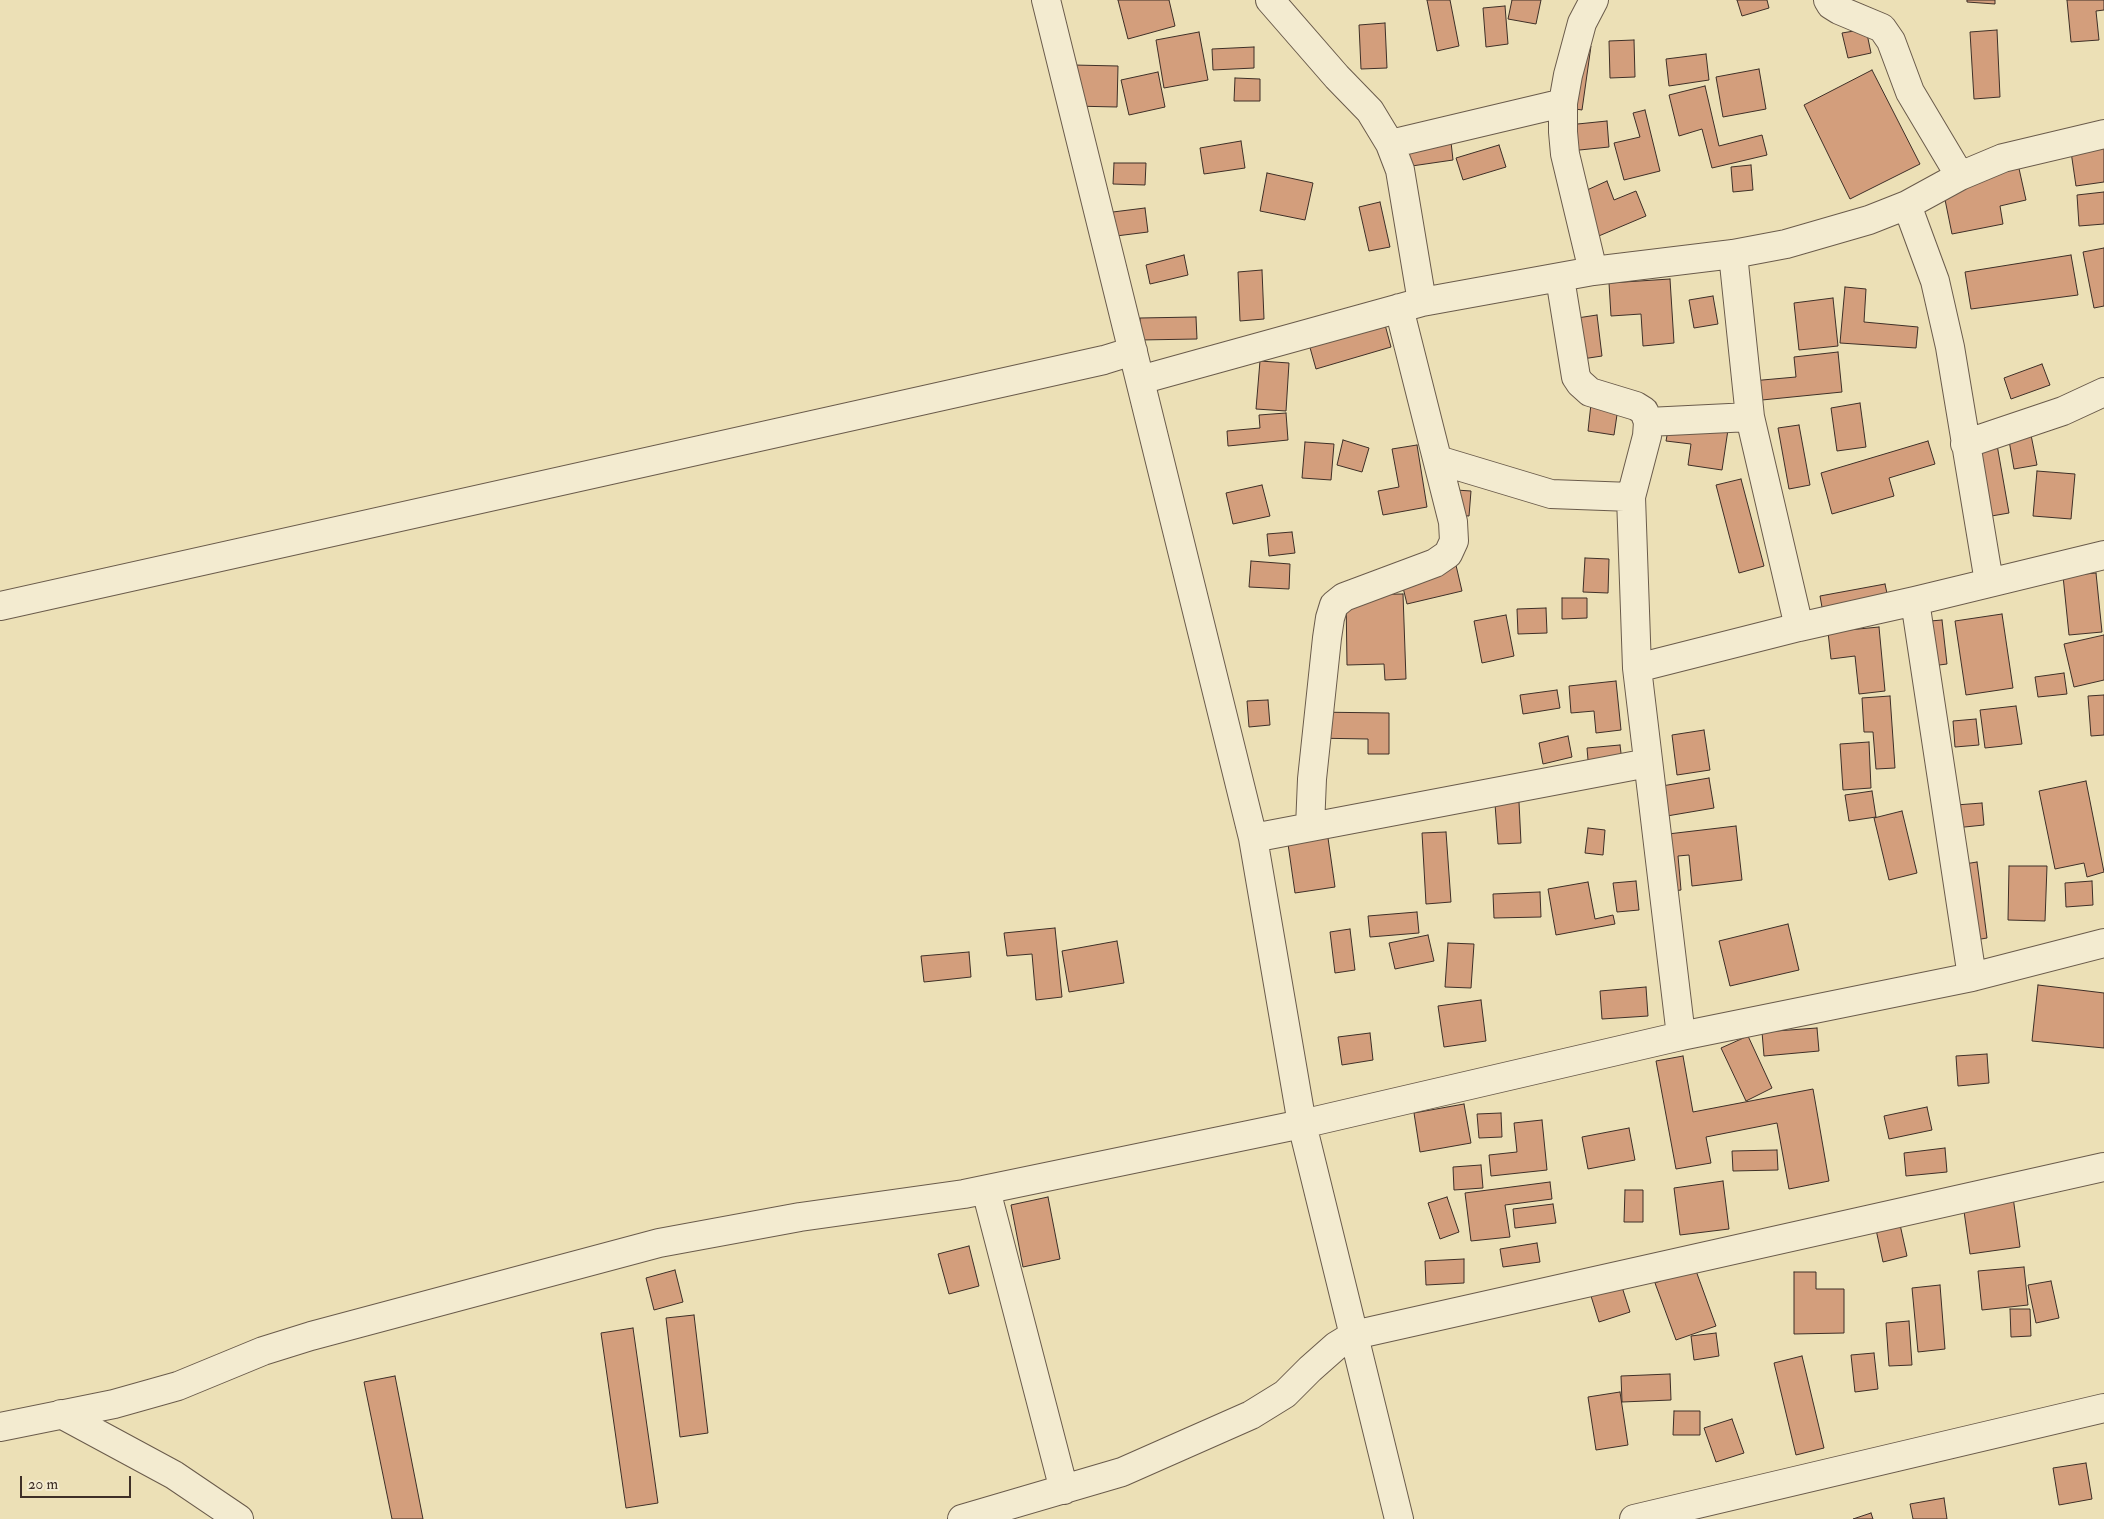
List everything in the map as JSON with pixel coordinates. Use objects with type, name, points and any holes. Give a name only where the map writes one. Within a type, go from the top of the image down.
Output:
[{"type":"street","points":[[1046,0],[1253,838],[1302,1124],[1398,1519]]},
{"type":"street","points":[[1270,0],[1337,77],[1370,111],[1390,144],[1400,170],[1411,305],[1438,460],[1454,522],[1454,541],[1448,554],[1435,563],[1344,597],[1334,605],[1330,618],[1312,779],[1310,827]]},
{"type":"street","points":[[1593,271],[1565,154],[1563,103],[1582,23],[1594,0]]},
{"type":"street","points":[[1828,0],[1831,5],[1839,10],[1882,28],[1891,41],[1910,92],[1960,176]]},
{"type":"street","points":[[1390,144],[1563,103]]},
{"type":"street","points":[[1140,380],[1411,305],[1593,271],[1733,254],[1786,244],[1860,223],[1907,205],[1960,176],[2003,158],[2104,134]]},
{"type":"street","points":[[1907,205],[1935,281],[1950,347],[1988,582]]},
{"type":"street","points":[[1733,254],[1750,417],[1799,627]]},
{"type":"street","points":[[1560,278],[1576,377],[1590,392],[1636,406],[1644,411],[1648,422],[1647,436],[1631,497],[1637,668],[1681,1036]]},
{"type":"street","points":[[0,606],[1084,364],[1133,351]]},
{"type":"street","points":[[1965,444],[2063,412],[2104,392]]},
{"type":"street","points":[[1648,422],[1750,417]]},
{"type":"street","points":[[1438,460],[1551,494],[1631,497]]},
{"type":"street","points":[[1637,668],[1799,627],[2104,555]]},
{"type":"street","points":[[1915,601],[1972,977]]},
{"type":"street","points":[[1253,838],[1648,763]]},
{"type":"street","points":[[0,1426],[114,1404],[178,1386],[263,1351],[311,1336],[659,1243],[771,1222],[986,1190],[1302,1124],[1681,1036],[1972,977],[2104,943]]},
{"type":"street","points":[[962,1519],[1122,1472],[1251,1415],[1285,1394],[1330,1352],[1354,1335],[2104,1166]]},
{"type":"street","points":[[986,1190],[1064,1490]]},
{"type":"street","points":[[1634,1519],[2104,1408]]},
{"type":"street","points":[[61,1414],[174,1475],[239,1519]]},
{"type":"building","points":[[1118,0],[1169,0],[1175,26],[1128,39]]},
{"type":"building","points":[[1427,0],[1450,0],[1459,46],[1437,51]]},
{"type":"building","points":[[1512,0],[1541,0],[1536,24],[1508,19]]},
{"type":"building","points":[[1737,0],[1767,0],[1769,8],[1742,16]]},
{"type":"building","points":[[1967,0],[1995,0],[1995,4],[1967,2]]},
{"type":"building","points":[[2067,0],[2104,0],[2104,10],[2096,11],[2099,40],[2071,42]]},
{"type":"building","points":[[1505,6],[1508,44],[1486,47],[1483,8]]},
{"type":"building","points":[[1385,23],[1387,68],[1361,69],[1359,25]]},
{"type":"building","points":[[1866,29],[1871,53],[1848,58],[1842,33]]},
{"type":"building","points":[[1997,30],[2000,97],[1974,99],[1970,32]]},
{"type":"building","points":[[1199,32],[1208,80],[1164,88],[1156,40]]},
{"type":"building","points":[[1634,40],[1635,77],[1610,78],[1609,41]]},
{"type":"building","points":[[1566,42],[1591,46],[1582,110],[1556,106]]},
{"type":"building","points":[[1254,47],[1254,68],[1213,70],[1212,49]]},
{"type":"building","points":[[1706,54],[1709,80],[1669,86],[1666,59]]},
{"type":"building","points":[[1073,65],[1118,66],[1117,107],[1072,106]]},
{"type":"building","points":[[1759,69],[1766,109],[1723,117],[1716,77]]},
{"type":"building","points":[[1872,70],[1920,164],[1850,199],[1804,105]]},
{"type":"building","points":[[1158,72],[1165,107],[1129,115],[1121,80]]},
{"type":"building","points":[[1235,78],[1260,79],[1260,101],[1234,101]]},
{"type":"building","points":[[1705,86],[1719,146],[1762,135],[1767,155],[1712,168],[1702,129],[1679,136],[1669,95]]},
{"type":"building","points":[[1645,110],[1660,171],[1624,180],[1614,143],[1640,137],[1633,113]]},
{"type":"building","points":[[1607,121],[1609,147],[1560,152],[1558,126]]},
{"type":"building","points":[[2104,132],[2104,182],[2076,186],[2069,138]]},
{"type":"building","points":[[1450,133],[1453,160],[1398,168],[1394,141]]},
{"type":"building","points":[[1241,141],[1245,168],[1204,174],[1200,148]]},
{"type":"building","points":[[1499,145],[1506,167],[1463,180],[1456,158]]},
{"type":"building","points":[[1114,163],[1146,163],[1145,185],[1113,184]]},
{"type":"building","points":[[2018,164],[2026,200],[2000,206],[2003,224],[1952,234],[1941,180]]},
{"type":"building","points":[[1751,165],[1753,190],[1733,192],[1731,167]]},
{"type":"building","points":[[1267,173],[1313,183],[1305,220],[1260,211]]},
{"type":"building","points":[[1607,181],[1614,200],[1636,191],[1646,216],[1594,238],[1576,195]]},
{"type":"building","points":[[2104,192],[2104,224],[2079,226],[2077,195]]},
{"type":"building","points":[[1380,202],[1390,247],[1369,251],[1359,207]]},
{"type":"building","points":[[1145,208],[1148,232],[1108,237],[1105,213]]},
{"type":"building","points":[[2104,248],[2104,306],[2094,308],[2083,252]]},
{"type":"building","points":[[1184,255],[1188,275],[1150,284],[1146,265]]},
{"type":"building","points":[[2071,255],[2078,295],[1971,309],[1965,272]]},
{"type":"building","points":[[1262,270],[1264,319],[1240,321],[1238,272]]},
{"type":"building","points":[[1670,279],[1674,343],[1643,346],[1641,314],[1611,316],[1609,283]]},
{"type":"building","points":[[1845,287],[1866,289],[1864,322],[1918,327],[1916,348],[1840,343]]},
{"type":"building","points":[[1713,296],[1718,324],[1694,328],[1689,300]]},
{"type":"building","points":[[1833,298],[1838,346],[1799,350],[1794,303]]},
{"type":"building","points":[[1597,315],[1602,356],[1569,361],[1564,320]]},
{"type":"building","points":[[1196,317],[1197,339],[1140,340],[1140,318]]},
{"type":"building","points":[[1384,321],[1391,347],[1316,369],[1309,344]]},
{"type":"building","points":[[1838,352],[1842,392],[1742,402],[1740,382],[1796,377],[1794,357]]},
{"type":"building","points":[[1260,361],[1289,363],[1286,411],[1256,409]]},
{"type":"building","points":[[2042,364],[2050,385],[2011,399],[2004,378]]},
{"type":"building","points":[[1860,403],[1866,447],[1837,451],[1831,408]]},
{"type":"building","points":[[1591,404],[1618,408],[1614,435],[1588,431]]},
{"type":"building","points":[[1286,413],[1288,440],[1228,446],[1227,431],[1260,428],[1259,415]]},
{"type":"building","points":[[1671,414],[1729,423],[1722,470],[1688,465],[1691,444],[1666,441]]},
{"type":"building","points":[[1799,425],[1810,485],[1789,489],[1778,428]]},
{"type":"building","points":[[2029,425],[2037,465],[2014,469],[2007,429]]},
{"type":"building","points":[[1996,439],[2009,513],[1974,519],[1961,446]]},
{"type":"building","points":[[1343,440],[1369,448],[1362,472],[1337,465]]},
{"type":"building","points":[[1928,441],[1935,464],[1889,478],[1894,496],[1832,514],[1821,473]]},
{"type":"building","points":[[1305,442],[1334,444],[1331,480],[1302,478]]},
{"type":"building","points":[[1417,445],[1427,507],[1383,515],[1378,491],[1399,487],[1392,449]]},
{"type":"building","points":[[2037,471],[2075,474],[2071,519],[2033,516]]},
{"type":"building","points":[[1741,479],[1764,566],[1739,573],[1716,485]]},
{"type":"building","points":[[1262,485],[1270,516],[1233,524],[1226,493]]},
{"type":"building","points":[[1441,489],[1471,491],[1469,516],[1439,514]]},
{"type":"building","points":[[1292,532],[1295,553],[1269,556],[1267,534]]},
{"type":"building","points":[[1585,558],[1609,559],[1608,593],[1583,592]]},
{"type":"building","points":[[1251,561],[1290,564],[1289,589],[1249,587]]},
{"type":"building","points":[[1455,561],[1462,591],[1407,604],[1400,575]]},
{"type":"building","points":[[2096,573],[2102,632],[2069,635],[2063,576]]},
{"type":"building","points":[[1885,584],[1891,612],[1825,624],[1820,596]]},
{"type":"building","points":[[1403,594],[1406,679],[1385,680],[1384,664],[1347,665],[1346,595]]},
{"type":"building","points":[[1562,598],[1587,598],[1587,618],[1562,619]]},
{"type":"building","points":[[1546,608],[1547,633],[1518,634],[1517,609]]},
{"type":"building","points":[[2002,614],[2013,688],[1966,695],[1955,621]]},
{"type":"building","points":[[1506,615],[1514,656],[1482,663],[1474,621]]},
{"type":"building","points":[[1942,620],[1947,664],[1924,667],[1919,622]]},
{"type":"building","points":[[1879,627],[1885,691],[1859,694],[1855,656],[1831,659],[1828,632]]},
{"type":"building","points":[[2104,635],[2104,680],[2074,687],[2064,644]]},
{"type":"building","points":[[2064,673],[2067,694],[2038,697],[2035,677]]},
{"type":"building","points":[[1616,681],[1621,730],[1596,733],[1594,711],[1571,713],[1569,686]]},
{"type":"building","points":[[1557,690],[1560,708],[1523,714],[1520,695]]},
{"type":"building","points":[[2104,695],[2104,735],[2091,736],[2088,696]]},
{"type":"building","points":[[1890,696],[1895,768],[1876,769],[1873,732],[1864,732],[1862,698]]},
{"type":"building","points":[[1268,700],[1270,725],[1249,727],[1247,701]]},
{"type":"building","points":[[2016,706],[2022,744],[1985,748],[1980,710]]},
{"type":"building","points":[[1311,712],[1389,713],[1389,754],[1368,754],[1368,739],[1311,738]]},
{"type":"building","points":[[1976,719],[1979,745],[1955,747],[1953,721]]},
{"type":"building","points":[[1704,730],[1710,770],[1677,775],[1672,735]]},
{"type":"building","points":[[1568,736],[1572,757],[1543,764],[1539,743]]},
{"type":"building","points":[[1869,742],[1871,788],[1843,790],[1840,744]]},
{"type":"building","points":[[1620,745],[1623,769],[1589,772],[1587,748]]},
{"type":"building","points":[[1709,778],[1714,808],[1661,817],[1656,787]]},
{"type":"building","points":[[2086,781],[2104,872],[2087,877],[2084,863],[2055,869],[2039,791]]},
{"type":"building","points":[[1872,791],[1876,817],[1849,821],[1845,795]]},
{"type":"building","points":[[1519,802],[1521,843],[1498,844],[1495,804]]},
{"type":"building","points":[[1982,803],[1984,825],[1945,829],[1943,806]]},
{"type":"building","points":[[1902,811],[1917,873],[1889,880],[1874,818]]},
{"type":"building","points":[[1736,826],[1742,880],[1692,886],[1689,855],[1678,856],[1681,890],[1657,893],[1651,836]]},
{"type":"building","points":[[1588,828],[1605,830],[1603,855],[1585,853]]},
{"type":"building","points":[[1327,831],[1335,887],[1295,893],[1287,837]]},
{"type":"building","points":[[1446,832],[1451,902],[1426,904],[1422,833]]},
{"type":"building","points":[[1977,862],[1987,938],[1963,942],[1952,866]]},
{"type":"building","points":[[2009,866],[2047,866],[2045,921],[2008,920]]},
{"type":"building","points":[[1636,881],[1639,910],[1617,912],[1613,883]]},
{"type":"building","points":[[2092,881],[2093,905],[2066,907],[2065,883]]},
{"type":"building","points":[[1588,882],[1595,919],[1613,915],[1615,924],[1556,935],[1548,889]]},
{"type":"building","points":[[1540,892],[1541,917],[1494,918],[1493,894]]},
{"type":"building","points":[[1417,912],[1419,933],[1370,937],[1368,916]]},
{"type":"building","points":[[1788,924],[1799,970],[1730,986],[1719,941]]},
{"type":"building","points":[[1055,928],[1062,997],[1036,1000],[1032,954],[1007,956],[1004,933]]},
{"type":"building","points":[[1350,929],[1355,970],[1335,973],[1330,932]]},
{"type":"building","points":[[1428,935],[1434,961],[1395,969],[1389,943]]},
{"type":"building","points":[[1117,941],[1124,983],[1069,992],[1062,951]]},
{"type":"building","points":[[1448,943],[1474,944],[1471,988],[1445,987]]},
{"type":"building","points":[[969,952],[971,977],[924,982],[921,956]]},
{"type":"building","points":[[2038,985],[2104,993],[2104,1048],[2032,1041]]},
{"type":"building","points":[[1646,987],[1648,1016],[1602,1019],[1600,991]]},
{"type":"building","points":[[1481,1000],[1486,1041],[1444,1047],[1438,1006]]},
{"type":"building","points":[[1817,1028],[1819,1051],[1764,1056],[1762,1032]]},
{"type":"building","points":[[1370,1033],[1373,1060],[1342,1065],[1338,1037]]},
{"type":"building","points":[[1748,1036],[1772,1088],[1746,1101],[1721,1048]]},
{"type":"building","points":[[1987,1054],[1989,1083],[1958,1086],[1956,1056]]},
{"type":"building","points":[[1683,1056],[1693,1112],[1813,1089],[1829,1181],[1789,1189],[1777,1123],[1706,1137],[1711,1163],[1676,1169],[1656,1061]]},
{"type":"building","points":[[1464,1104],[1471,1143],[1420,1152],[1414,1113]]},
{"type":"building","points":[[1927,1107],[1932,1130],[1889,1139],[1884,1116]]},
{"type":"building","points":[[1501,1113],[1502,1137],[1479,1138],[1477,1114]]},
{"type":"building","points":[[1542,1120],[1547,1170],[1491,1176],[1489,1155],[1517,1152],[1514,1123]]},
{"type":"building","points":[[1629,1128],[1635,1160],[1588,1169],[1582,1137]]},
{"type":"building","points":[[1945,1148],[1947,1172],[1906,1176],[1904,1153]]},
{"type":"building","points":[[1777,1150],[1778,1170],[1733,1171],[1732,1151]]},
{"type":"building","points":[[1481,1165],[1483,1188],[1454,1190],[1453,1167]]},
{"type":"building","points":[[1723,1181],[1729,1229],[1680,1235],[1674,1188]]},
{"type":"building","points":[[1550,1182],[1552,1199],[1505,1205],[1510,1237],[1471,1241],[1465,1193]]},
{"type":"building","points":[[1625,1190],[1643,1190],[1643,1222],[1624,1222]]},
{"type":"building","points":[[1048,1197],[1060,1259],[1023,1267],[1011,1205]]},
{"type":"building","points":[[1447,1197],[1459,1232],[1440,1239],[1428,1203]]},
{"type":"building","points":[[2013,1197],[2020,1247],[1970,1254],[1963,1204]]},
{"type":"building","points":[[1553,1204],[1556,1223],[1515,1228],[1513,1209]]},
{"type":"building","points":[[1899,1220],[1907,1256],[1883,1262],[1875,1225]]},
{"type":"building","points":[[1537,1243],[1540,1262],[1503,1267],[1500,1249]]},
{"type":"building","points":[[969,1246],[979,1286],[949,1294],[938,1254]]},
{"type":"building","points":[[1464,1259],[1464,1283],[1426,1285],[1425,1261]]},
{"type":"building","points":[[2024,1267],[2028,1305],[1982,1310],[1978,1271]]},
{"type":"building","points":[[1695,1268],[1716,1326],[1676,1340],[1655,1283]]},
{"type":"building","points":[[675,1270],[683,1302],[654,1310],[646,1278]]},
{"type":"building","points":[[1794,1272],[1816,1272],[1816,1289],[1844,1289],[1844,1333],[1794,1334]]},
{"type":"building","points":[[2051,1281],[2059,1318],[2036,1323],[2028,1285]]},
{"type":"building","points":[[1940,1285],[1945,1349],[1918,1352],[1912,1288]]},
{"type":"building","points":[[1622,1287],[1630,1312],[1599,1322],[1591,1296]]},
{"type":"building","points":[[2010,1309],[2030,1309],[2031,1336],[2011,1337]]},
{"type":"building","points":[[694,1315],[708,1433],[680,1437],[666,1318]]},
{"type":"building","points":[[1909,1321],[1912,1365],[1889,1366],[1886,1323]]},
{"type":"building","points":[[633,1328],[658,1503],[626,1508],[601,1333]]},
{"type":"building","points":[[1716,1333],[1719,1356],[1694,1360],[1691,1336]]},
{"type":"building","points":[[1874,1353],[1878,1389],[1855,1392],[1851,1355]]},
{"type":"building","points":[[1802,1356],[1824,1448],[1796,1455],[1774,1363]]},
{"type":"building","points":[[1670,1374],[1671,1400],[1622,1402],[1621,1376]]},
{"type":"building","points":[[395,1376],[423,1519],[392,1519],[364,1382]]},
{"type":"building","points":[[1620,1392],[1628,1445],[1596,1450],[1588,1397]]},
{"type":"building","points":[[1674,1411],[1700,1411],[1700,1435],[1673,1435]]},
{"type":"building","points":[[1732,1419],[1744,1453],[1716,1462],[1704,1428]]},
{"type":"building","points":[[2086,1463],[2092,1499],[2059,1505],[2053,1468]]},
{"type":"building","points":[[1944,1498],[1947,1519],[1913,1519],[1910,1504]]},
{"type":"building","points":[[1871,1513],[1873,1519],[1853,1519]]}]
